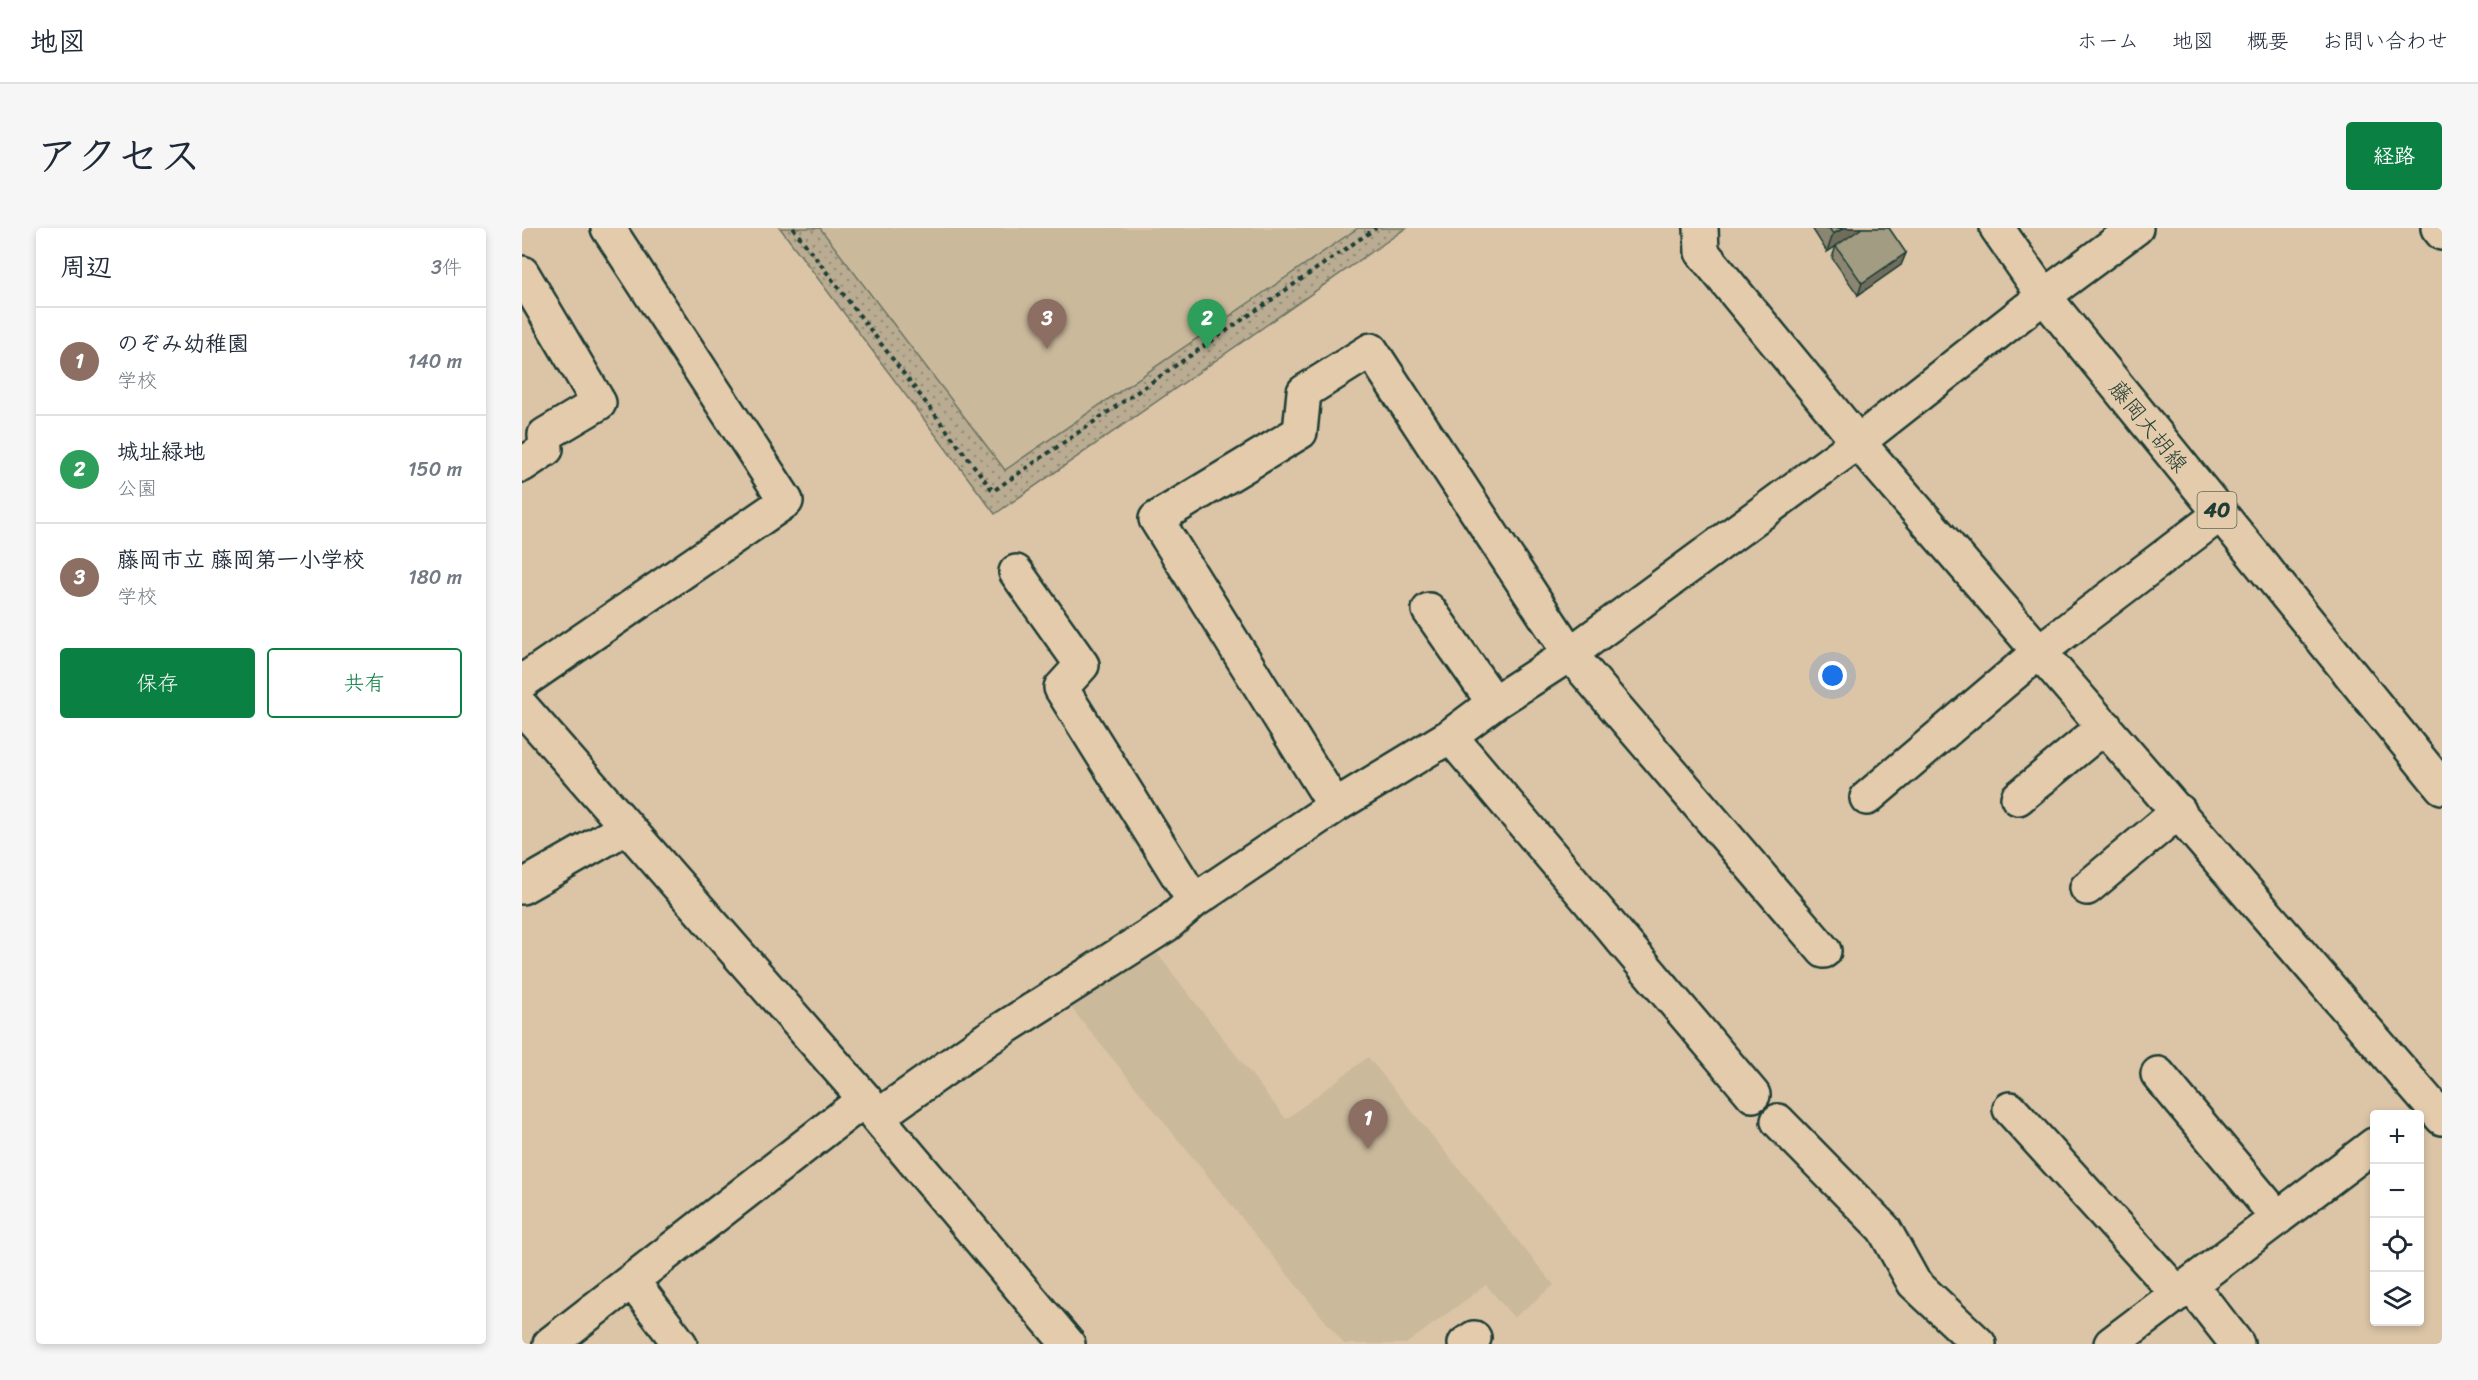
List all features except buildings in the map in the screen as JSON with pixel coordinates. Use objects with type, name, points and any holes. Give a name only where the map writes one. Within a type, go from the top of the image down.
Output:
[{"type":"street","points":[[522,682],[786,501],[608,228]]},
{"type":"street","name":"藤岡大胡線","points":[[1997,228],[2044,296],[2442,787]]},
{"type":"street","points":[[550,1344],[632,1281],[871,1108],[987,1039],[1166,925],[1194,902],[1335,806],[1450,736],[1494,703],[1570,654],[1858,442],[2044,296],[2136,228]]},
{"type":"street","points":[[2438,228],[2442,233]]},
{"type":"street","points":[[1696,236],[1858,442],[2179,811],[2432,1107]]},
{"type":"street","points":[[522,273],[599,403],[544,435],[546,449],[522,465]]},
{"type":"street","points":[[1335,806],[1156,519],[1300,432],[1304,392],[1371,350],[1570,654],[1824,951]]},
{"type":"street","points":[[1867,798],[2040,651],[2220,514]]},
{"type":"street","points":[[1016,572],[1082,665],[1061,688],[1194,902]]},
{"type":"street","points":[[1430,610],[1494,703]]},
{"type":"street","points":[[522,707],[871,1108],[1068,1344]]},
{"type":"street","points":[[2018,798],[2104,726]]},
{"type":"street","points":[[1450,736],[1753,1095]]},
{"type":"street","points":[[2087,888],[2179,811]]},
{"type":"street","points":[[522,887],[627,827]]},
{"type":"street","points":[[2158,1074],[2278,1218]]},
{"type":"street","points":[[2010,1109],[2237,1344]]},
{"type":"street","points":[[1778,1121],[1884,1229],[1914,1283],[1979,1344]]},
{"type":"street","points":[[2123,1340],[2184,1289],[2370,1148]]},
{"type":"street","points":[[632,1281],[680,1344]]},
{"type":"path","points":[[793,228],[993,490],[1376,228]]},
{"type":"shaded area","points":[[780,228],[820,228],[1005,470],[1358,228],[1406,228],[995,514]]},
{"type":"shaded area","points":[[820,228],[1358,228],[1005,470]]},
{"type":"shaded area","points":[[1153,948],[1286,1119],[1368,1057],[1554,1285],[1514,1318],[1486,1285],[1406,1344],[1344,1344],[1068,1004]]},
{"type":"place","name":"藤岡市立 藤岡第一小学校","points":[[1047,349]]},
{"type":"place","name":"城址緑地","points":[[1207,349]]},
{"type":"place","name":"のぞみ幼稚園","points":[[1368,1149]]}]
